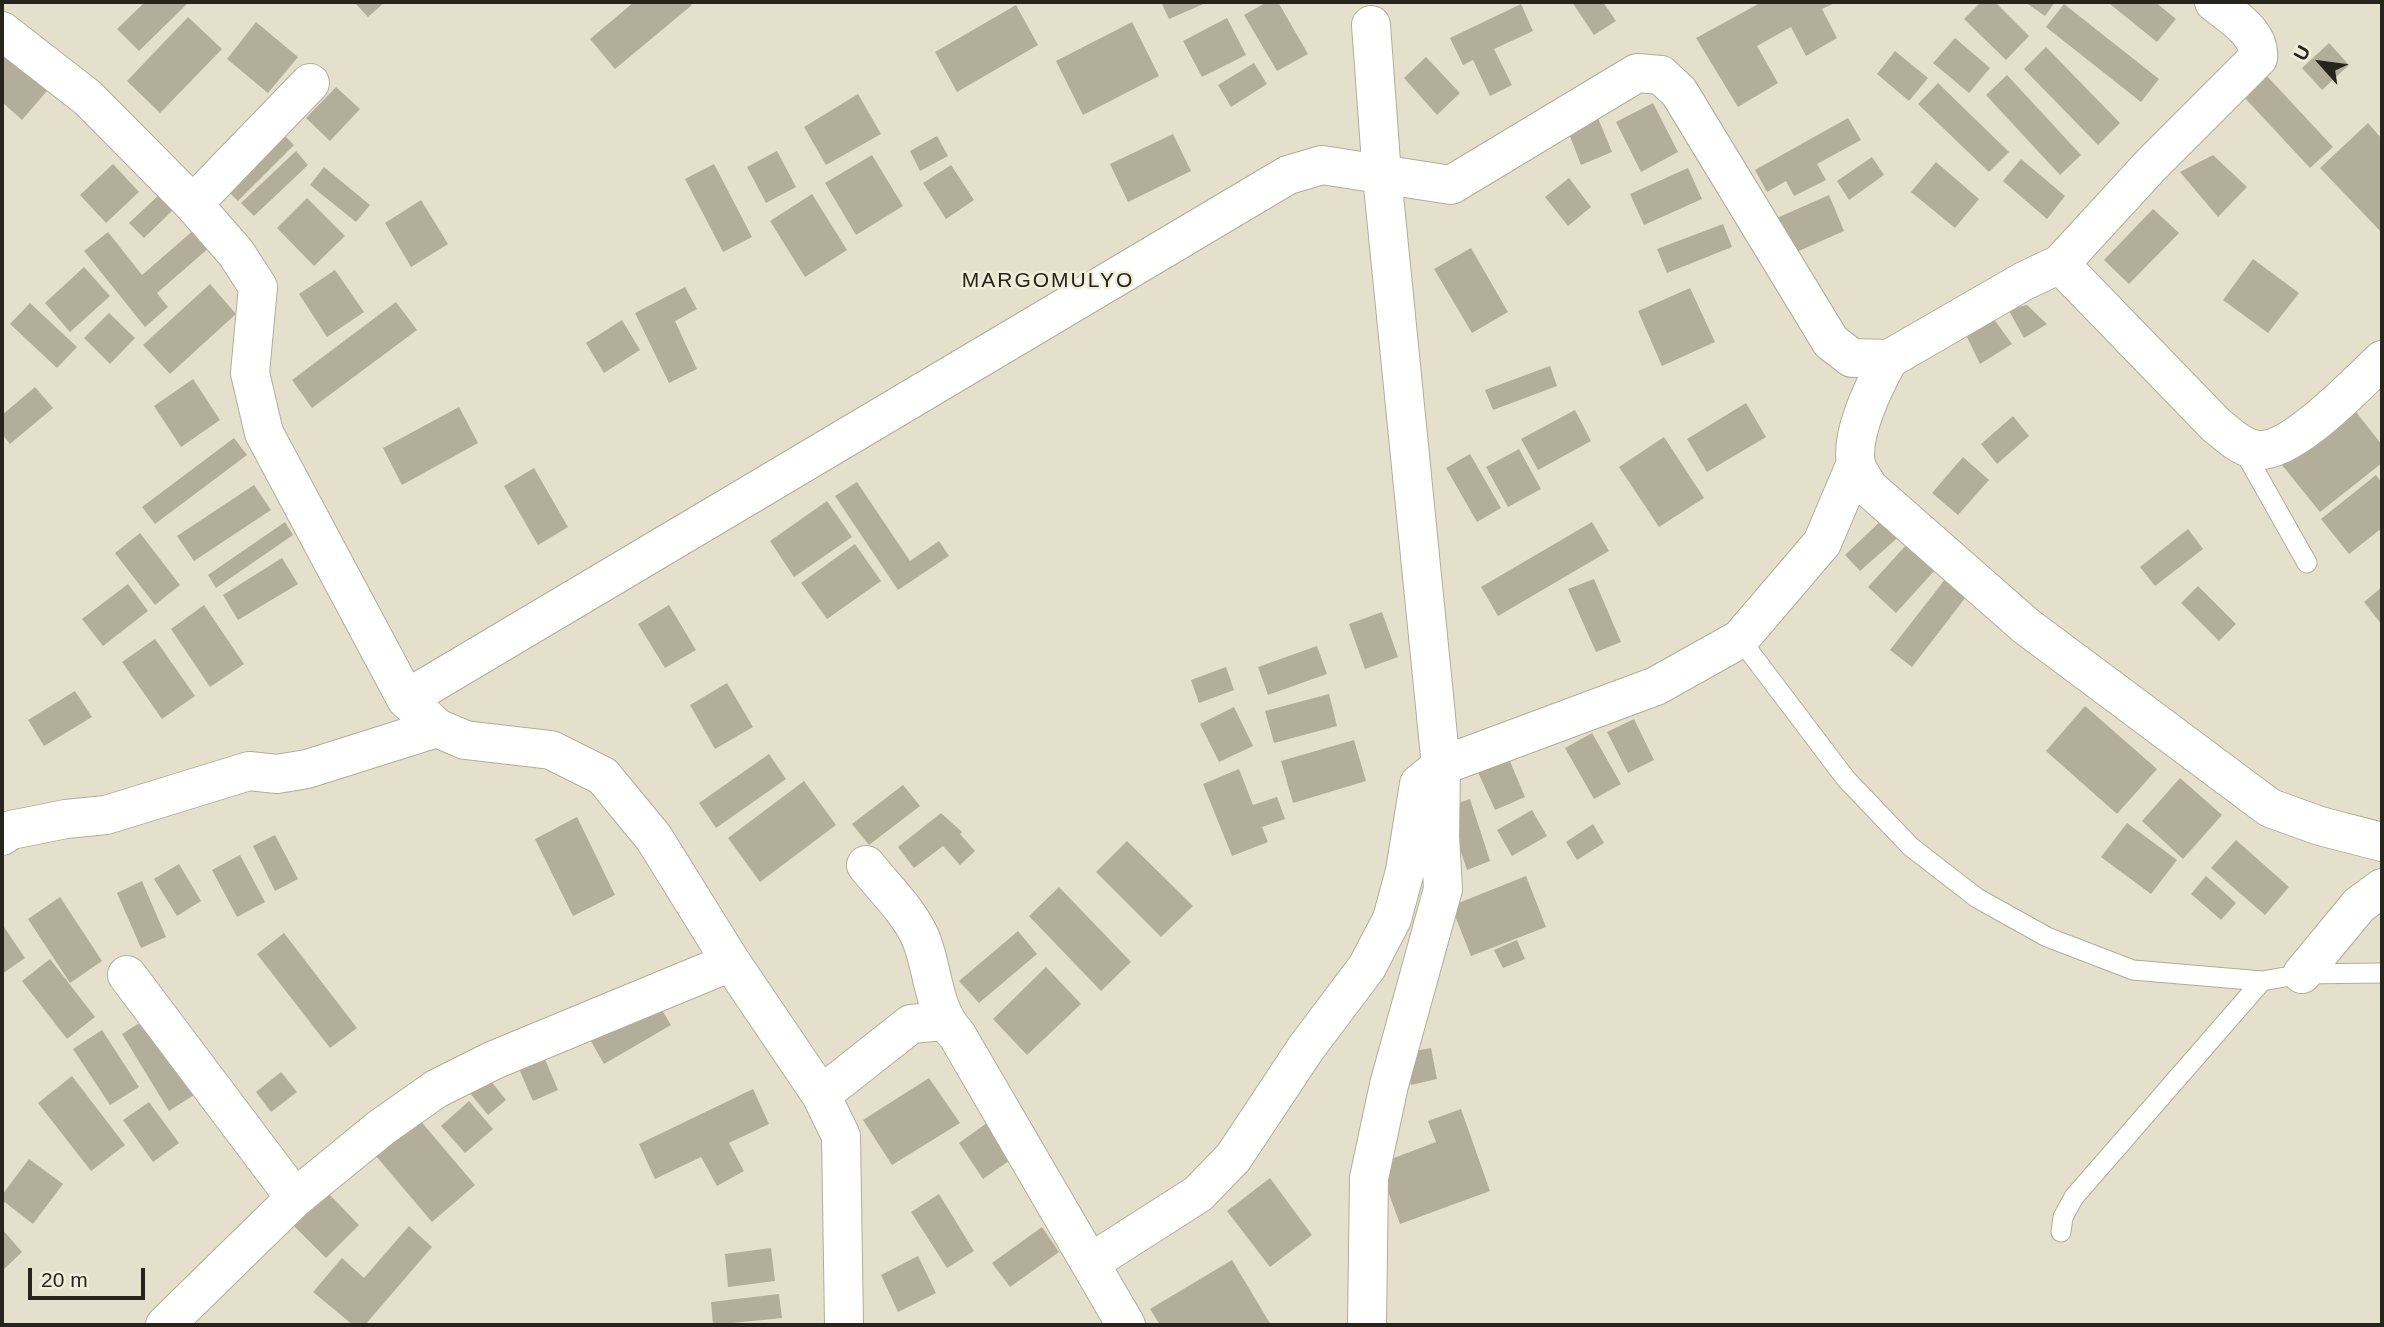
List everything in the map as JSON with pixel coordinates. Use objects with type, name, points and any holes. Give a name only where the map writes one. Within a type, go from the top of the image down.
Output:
[{"type":"street","points":[[2,13],[11,2]]},
{"type":"street","points":[[1090,1263],[1198,1194],[1233,1158],[1306,1048],[1367,967],[1392,919],[1405,871],[1419,784],[1441,766],[1656,687],[1740,639],[1822,543],[1856,463],[1858,436],[1872,388],[1889,359],[2024,281],[2060,264],[2151,165],[2259,58],[2259,48],[2254,38],[2214,2]]},
{"type":"street","points":[[1367,1325],[1369,1178],[1389,1086],[1443,889],[1440,837],[1441,766],[1381,176],[1371,25]]},
{"type":"street","points":[[2,31],[88,98],[193,204],[236,253],[258,287],[250,373],[264,433],[406,699],[437,728],[465,740],[551,750],[603,776],[654,838],[731,962],[821,1095],[841,1136],[844,1325]]},
{"type":"street","points":[[406,699],[1288,175],[1322,165],[1451,185],[1637,73],[1661,75],[1679,92],[1831,342],[1852,358],[1889,359]]},
{"type":"street","points":[[193,204],[310,83]]},
{"type":"street","points":[[2060,264],[2207,416],[2241,446],[2261,450],[2308,430],[2382,360]]},
{"type":"street","points":[[1856,463],[1869,488],[2026,626],[2270,808],[2320,826],[2382,842]]},
{"type":"street","points":[[2,836],[11,831],[66,819],[106,815],[249,771],[277,774],[307,769],[437,728]]},
{"type":"street","points":[[866,864],[914,924],[922,942],[944,1021],[957,1035],[1126,1325]]},
{"type":"street","points":[[2302,974],[2359,905],[2382,888]]},
{"type":"street","points":[[165,1325],[295,1198],[382,1127],[436,1089],[494,1060],[731,962]]},
{"type":"street","points":[[127,975],[295,1198]]},
{"type":"street","points":[[821,1095],[911,1024],[944,1021]]},
{"type":"lane","points":[[2241,446],[2307,563]]},
{"type":"lane","points":[[1740,639],[1846,779],[1911,847],[1977,898],[2047,937],[2133,970],[2262,981],[2302,974],[2382,973]]},
{"type":"lane","points":[[2061,1232],[2063,1217],[2074,1197],[2262,981]]},
{"type":"building","points":[[145,2],[189,2],[139,51],[117,29]]},
{"type":"building","points":[[354,2],[385,2],[368,17]]},
{"type":"building","points":[[634,2],[689,2],[692,5],[615,69],[590,39]]},
{"type":"building","points":[[1161,2],[1208,2],[1169,19]]},
{"type":"building","points":[[1267,2],[1278,2],[1308,54],[1277,71],[1244,15]]},
{"type":"building","points":[[1572,2],[1603,2],[1616,21],[1594,35]]},
{"type":"building","points":[[1762,2],[1837,2],[1822,9],[1837,38],[1806,56],[1791,27],[1757,46],[1778,83],[1738,107],[1696,38]]},
{"type":"building","points":[[1981,2],[1995,2],[2029,36],[2006,60],[1964,19]]},
{"type":"building","points":[[2025,2],[2055,2],[2045,16]]},
{"type":"building","points":[[2155,2],[2176,19],[2157,42],[2110,4]]},
{"type":"building","points":[[1521,4],[1533,31],[1494,49],[1512,85],[1490,96],[1473,60],[1463,65],[1450,38]]},
{"type":"building","points":[[2064,4],[2159,79],[2141,102],[2046,27]]},
{"type":"building","points":[[1016,5],[1038,45],[957,92],[935,52]]},
{"type":"building","points":[[188,17],[222,49],[160,113],[127,81]]},
{"type":"building","points":[[1227,18],[1246,55],[1202,77],[1183,41]]},
{"type":"building","points":[[256,22],[298,57],[268,93],[227,59]]},
{"type":"building","points":[[1132,22],[1159,76],[1083,115],[1056,61]]},
{"type":"building","points":[[1955,38],[1990,68],[1969,93],[1933,63]]},
{"type":"building","points":[[2329,43],[2349,65],[2322,90],[2302,68]]},
{"type":"building","points":[[2046,47],[2120,123],[2098,145],[2024,69]]},
{"type":"building","points":[[2,50],[47,91],[22,120],[2,102]]},
{"type":"building","points":[[1895,51],[1928,78],[1909,101],[1877,74]]},
{"type":"building","points":[[1426,57],[1460,93],[1437,115],[1404,78]]},
{"type":"building","points":[[1254,63],[1267,84],[1231,107],[1218,85]]},
{"type":"building","points":[[2007,75],[2081,155],[2060,175],[1986,95]]},
{"type":"building","points":[[2266,75],[2333,147],[2310,168],[2243,96]]},
{"type":"building","points":[[1938,83],[2009,152],[1989,172],[1918,104]]},
{"type":"building","points":[[336,87],[360,109],[330,141],[306,118]]},
{"type":"building","points":[[858,94],[881,134],[826,165],[804,127]]},
{"type":"building","points":[[1653,103],[1678,152],[1641,172],[1616,122]]},
{"type":"building","points":[[1598,118],[1612,152],[1581,165],[1568,131]]},
{"type":"building","points":[[1848,118],[1861,140],[1817,164],[1826,180],[1794,196],[1786,181],[1767,192],[1755,170]]},
{"type":"building","points":[[2368,123],[2382,139],[2382,233],[2320,168]]},
{"type":"building","points":[[277,128],[294,145],[238,201],[221,184]]},
{"type":"building","points":[[1173,134],[1191,171],[1128,202],[1110,164]]},
{"type":"building","points":[[937,136],[948,156],[920,171],[910,151]]},
{"type":"building","points":[[296,151],[308,165],[254,216],[241,203]]},
{"type":"building","points":[[777,151],[796,187],[766,203],[747,167]]},
{"type":"building","points":[[872,155],[903,206],[856,235],[825,183]]},
{"type":"building","points":[[2213,155],[2247,187],[2218,217],[2180,172]]},
{"type":"building","points":[[1872,157],[1884,175],[1849,200],[1837,181]]},
{"type":"building","points":[[2021,159],[2065,196],[2047,219],[2003,181]]},
{"type":"building","points":[[1936,162],[1979,199],[1955,228],[1911,192]]},
{"type":"building","points":[[113,164],[139,192],[106,223],[80,195]]},
{"type":"building","points":[[714,164],[752,237],[723,252],[685,179]]},
{"type":"building","points":[[951,165],[974,200],[946,219],[923,183]]},
{"type":"building","points":[[324,167],[370,205],[356,222],[310,185]]},
{"type":"building","points":[[1688,168],[1702,199],[1644,225],[1630,194]]},
{"type":"building","points":[[1569,178],[1591,207],[1568,226],[1545,197]]},
{"type":"building","points":[[160,194],[174,209],[144,238],[129,223]]},
{"type":"building","points":[[812,194],[847,250],[805,277],[770,221]]},
{"type":"building","points":[[1829,195],[1844,231],[1792,254],[1777,218]]},
{"type":"building","points":[[307,198],[345,236],[314,266],[277,228]]},
{"type":"building","points":[[421,200],[448,244],[411,267],[385,223]]},
{"type":"building","points":[[2153,209],[2179,233],[2129,284],[2104,260]]},
{"type":"building","points":[[203,222],[218,240],[157,293],[168,307],[145,327],[84,251],[108,232],[142,275]]},
{"type":"building","points":[[1723,224],[1732,247],[1667,273],[1657,249]]},
{"type":"building","points":[[1471,248],[1508,312],[1472,333],[1434,269]]},
{"type":"building","points":[[2253,259],[2299,293],[2268,333],[2223,300]]},
{"type":"building","points":[[84,267],[110,296],[70,332],[45,303]]},
{"type":"building","points":[[335,270],[364,312],[327,337],[299,294]]},
{"type":"building","points":[[210,284],[236,314],[170,374],[143,345]]},
{"type":"building","points":[[685,287],[697,309],[675,321],[697,369],[669,383],[635,313]]},
{"type":"building","points":[[1690,288],[1715,342],[1662,366],[1638,311]]},
{"type":"building","points":[[396,302],[417,330],[312,408],[292,380]]},
{"type":"building","points":[[30,303],[77,347],[57,368],[10,324]]},
{"type":"building","points":[[2027,305],[2047,324],[2024,338],[2008,309]]},
{"type":"building","points":[[109,313],[135,338],[110,364],[84,338]]},
{"type":"building","points":[[1993,318],[2012,344],[1980,364],[1966,335]]},
{"type":"building","points":[[622,320],[640,350],[604,373],[586,343]]},
{"type":"building","points":[[1550,366],[1557,386],[1493,410],[1485,390]]},
{"type":"building","points":[[193,379],[220,420],[181,447],[154,406]]},
{"type":"building","points":[[35,387],[53,408],[10,444],[2,434],[2,415]]},
{"type":"building","points":[[1746,403],[1766,437],[1707,472],[1687,439]]},
{"type":"building","points":[[459,407],[478,443],[402,485],[383,448]]},
{"type":"building","points":[[2353,408],[2382,445],[2382,463],[2320,512],[2282,465]]},
{"type":"building","points":[[1575,410],[1591,441],[1538,470],[1521,439]]},
{"type":"building","points":[[2013,416],[2029,436],[1997,464],[1981,444]]},
{"type":"building","points":[[1664,437],[1704,498],[1659,527],[1619,467]]},
{"type":"building","points":[[234,438],[247,455],[155,524],[142,507]]},
{"type":"building","points":[[1519,449],[1541,489],[1508,507],[1486,467]]},
{"type":"building","points":[[1470,454],[1501,508],[1477,522],[1446,468]]},
{"type":"building","points":[[1963,457],[1989,480],[1958,515],[1932,493]]},
{"type":"building","points":[[534,468],[568,527],[538,545],[504,486]]},
{"type":"building","points":[[2376,475],[2382,483],[2382,528],[2349,554],[2321,519]]},
{"type":"building","points":[[857,482],[910,561],[939,541],[949,556],[898,590],[835,496]]},
{"type":"building","points":[[254,485],[271,510],[194,561],[177,536]]},
{"type":"building","points":[[827,501],[852,537],[794,577],[770,541]]},
{"type":"building","points":[[1887,515],[1903,533],[1860,571],[1845,555]]},
{"type":"building","points":[[285,522],[293,535],[216,588],[208,575]]},
{"type":"building","points":[[1592,522],[1609,551],[1498,616],[1481,587]]},
{"type":"building","points":[[2188,529],[2203,549],[2155,586],[2140,567]]},
{"type":"building","points":[[140,533],[180,585],[155,605],[115,553]]},
{"type":"building","points":[[855,544],[881,581],[827,619],[801,583]]},
{"type":"building","points":[[1907,544],[1935,570],[1896,613],[1868,587]]},
{"type":"building","points":[[282,558],[298,584],[238,620],[223,595]]},
{"type":"building","points":[[1950,573],[1972,589],[1912,667],[1890,650]]},
{"type":"building","points":[[1594,579],[1621,642],[1596,652],[1568,589]]},
{"type":"building","points":[[128,584],[148,611],[103,646],[82,619]]},
{"type":"building","points":[[2198,586],[2236,624],[2219,641],[2181,603]]},
{"type":"building","points":[[2382,587],[2382,625],[2364,602]]},
{"type":"building","points":[[204,605],[244,664],[210,687],[171,629]]},
{"type":"building","points":[[669,605],[696,650],[665,668],[638,624]]},
{"type":"building","points":[[1382,612],[1398,657],[1365,669],[1349,624]]},
{"type":"building","points":[[155,639],[195,696],[162,719],[122,662]]},
{"type":"building","points":[[1317,646],[1327,674],[1268,695],[1258,667]]},
{"type":"building","points":[[1226,667],[1234,690],[1199,703],[1191,680]]},
{"type":"building","points":[[727,683],[753,727],[715,749],[690,705]]},
{"type":"building","points":[[75,691],[92,717],[44,746],[28,720]]},
{"type":"building","points":[[1329,694],[1337,726],[1274,743],[1265,711]]},
{"type":"building","points":[[2085,706],[2157,769],[2117,814],[2046,751]]},
{"type":"building","points":[[1234,707],[1253,746],[1219,762],[1200,724]]},
{"type":"building","points":[[1634,719],[1654,760],[1628,773],[1607,732]]},
{"type":"building","points":[[1592,733],[1621,784],[1594,799],[1565,748]]},
{"type":"building","points":[[1354,740],[1366,781],[1293,803],[1281,761]]},
{"type":"building","points":[[1504,747],[1525,797],[1495,810],[1473,761]]},
{"type":"building","points":[[769,754],[786,779],[716,828],[699,803]]},
{"type":"building","points":[[1239,769],[1253,805],[1277,797],[1285,819],[1262,827],[1268,842],[1232,856],[1203,784]]},
{"type":"building","points":[[2180,778],[2222,815],[2183,859],[2142,821]]},
{"type":"building","points":[[804,781],[836,825],[760,882],[728,838]]},
{"type":"building","points":[[903,785],[920,806],[869,845],[852,824]]},
{"type":"building","points":[[1470,799],[1490,861],[1467,870],[1446,807]]},
{"type":"building","points":[[1532,810],[1547,836],[1512,856],[1497,830]]},
{"type":"building","points":[[941,813],[962,832],[960,834],[975,851],[960,865],[943,846],[914,868],[898,847]]},
{"type":"building","points":[[577,817],[615,895],[573,916],[535,839]]},
{"type":"building","points":[[2127,823],[2177,860],[2151,894],[2101,857]]},
{"type":"building","points":[[1593,824],[1604,843],[1577,860],[1566,842]]},
{"type":"building","points":[[275,835],[298,879],[275,891],[253,846]]},
{"type":"building","points":[[2236,840],[2289,887],[2265,915],[2211,868]]},
{"type":"building","points":[[1127,841],[1193,906],[1161,937],[1096,872]]},
{"type":"building","points":[[240,855],[265,902],[237,917],[212,870]]},
{"type":"building","points":[[179,864],[201,901],[177,916],[154,879]]},
{"type":"building","points":[[1526,876],[1546,927],[1471,956],[1451,906]]},
{"type":"building","points":[[2206,876],[2236,903],[2221,920],[2191,894]]},
{"type":"building","points":[[142,881],[166,937],[141,948],[117,893]]},
{"type":"building","points":[[1059,887],[1131,962],[1101,991],[1029,916]]},
{"type":"building","points":[[60,897],[102,961],[70,983],[28,919]]},
{"type":"building","points":[[2,924],[25,958],[2,974]]},
{"type":"building","points":[[1018,931],[1037,954],[979,1003],[959,981]]},
{"type":"building","points":[[284,933],[357,1028],[330,1048],[257,954]]},
{"type":"building","points":[[1517,940],[1525,959],[1503,968],[1494,950]]},
{"type":"building","points":[[50,959],[95,1017],[67,1039],[22,981]]},
{"type":"building","points":[[1046,967],[1081,1004],[1027,1055],[993,1019]]},
{"type":"building","points":[[654,997],[671,1025],[604,1064],[588,1036]]},
{"type":"building","points":[[149,1017],[197,1093],[169,1111],[122,1034]]},
{"type":"building","points":[[102,1030],[139,1087],[110,1105],[73,1049]]},
{"type":"building","points":[[1431,1048],[1437,1079],[1411,1085],[1404,1053]]},
{"type":"building","points":[[541,1050],[558,1090],[533,1101],[516,1062]]},
{"type":"building","points":[[483,1071],[506,1100],[488,1115],[465,1087]]},
{"type":"building","points":[[281,1072],[297,1092],[271,1112],[256,1092]]},
{"type":"building","points":[[72,1076],[125,1145],[91,1171],[38,1103]]},
{"type":"building","points":[[929,1078],[960,1123],[892,1165],[863,1120]]},
{"type":"building","points":[[753,1089],[769,1124],[729,1143],[744,1171],[717,1186],[701,1157],[655,1179],[639,1144]]},
{"type":"building","points":[[469,1101],[493,1129],[465,1153],[441,1126]]},
{"type":"building","points":[[149,1102],[179,1143],[153,1162],[123,1120]]},
{"type":"building","points":[[1461,1109],[1490,1191],[1400,1224],[1378,1164],[1436,1142],[1428,1121]]},
{"type":"building","points":[[413,1112],[475,1185],[432,1222],[370,1149]]},
{"type":"building","points":[[991,1120],[1016,1156],[983,1179],[959,1143]]},
{"type":"building","points":[[29,1159],[63,1184],[33,1224],[2,1200],[2,1195]]},
{"type":"building","points":[[1270,1178],[1312,1235],[1270,1267],[1227,1211]]},
{"type":"building","points":[[328,1193],[359,1225],[326,1258],[294,1226]]},
{"type":"building","points":[[939,1194],[974,1251],[947,1268],[911,1212]]},
{"type":"building","points":[[409,1226],[432,1247],[365,1325],[353,1325],[313,1292],[342,1258],[364,1278]]},
{"type":"building","points":[[1042,1227],[1059,1252],[1010,1287],[992,1263]]},
{"type":"building","points":[[2,1229],[22,1252],[2,1271]]},
{"type":"building","points":[[771,1248],[775,1281],[728,1287],[725,1254]]},
{"type":"building","points":[[918,1256],[936,1293],[898,1312],[881,1275]]},
{"type":"building","points":[[1232,1260],[1271,1325],[1160,1325],[1150,1309]]},
{"type":"building","points":[[779,1294],[782,1318],[713,1325],[711,1302]]},
{"type":"district","name":"MARGOMULYO","points":[[1048,281]]}]
